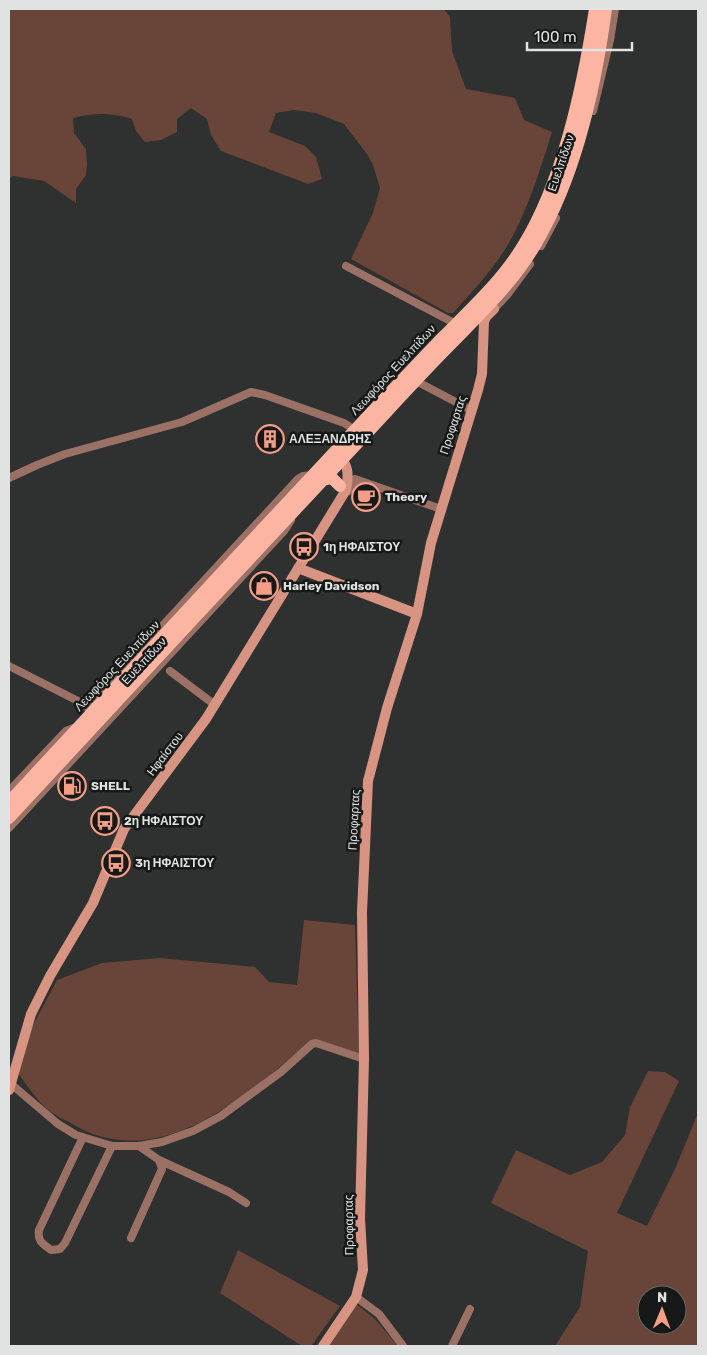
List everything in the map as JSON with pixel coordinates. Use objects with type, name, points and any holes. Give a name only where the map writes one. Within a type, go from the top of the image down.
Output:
[{"type":"main road","name":"Λεωφόρος Ευελπίδων","points":[[338,458],[355,430],[482,297],[510,264],[530,233],[559,165],[579,94],[595,9]]},
{"type":"main road","name":"Λεωφόρος Ευελπίδων","points":[[9,818],[29,788],[93,712],[318,477],[492,307],[522,271],[556,204],[576,154],[590,97],[606,9]]},
{"type":"main road","name":"Λεωφόρος Ευελπίδων","points":[[9,802],[29,788],[114,709],[181,638],[295,510],[318,477]]},
{"type":"main road","points":[[318,477],[332,478],[342,492]]},
{"type":"street","name":"Ευελπίδων","points":[[576,154],[597,98],[615,9]]},
{"type":"street","points":[[346,266],[456,324]]},
{"type":"street","name":"Προφαρτας","points":[[323,1346],[356,1297],[363,1270],[360,1218],[364,1059],[362,912],[368,781],[387,708],[417,614],[431,543],[482,374],[485,319],[492,307]]},
{"type":"street","points":[[416,381],[472,410]]},
{"type":"street","points":[[9,478],[65,454],[182,422],[251,392],[344,423],[355,430]]},
{"type":"street","points":[[338,458],[342,492],[352,488],[354,479],[441,509]]},
{"type":"street","name":"Ηφαίστου","points":[[10,1087],[31,1014],[50,976],[94,903],[124,829],[206,719],[342,492]]},
{"type":"street","points":[[298,568],[417,614]]},
{"type":"street","points":[[9,666],[80,702],[93,712]]},
{"type":"street","points":[[170,671],[215,705]]},
{"type":"street","points":[[9,791],[29,788]]},
{"type":"street","points":[[9,828],[29,788]]},
{"type":"street","points":[[10,1087],[58,1124],[82,1137],[112,1146],[139,1146],[162,1142],[193,1131],[221,1116],[281,1072],[312,1044],[364,1059]]},
{"type":"street","points":[[82,1137],[38,1236],[42,1244],[51,1250],[60,1249],[65,1242],[112,1146]]},
{"type":"street","points":[[139,1146],[159,1160],[207,1182],[246,1203]]},
{"type":"street","points":[[131,1238],[159,1178],[162,1168],[159,1160]]},
{"type":"street","points":[[356,1297],[379,1314],[403,1346]]},
{"type":"street","points":[[452,1346],[470,1309]]},
{"type":"shaded area","points":[[9,9],[444,9],[450,17],[452,51],[466,89],[515,98],[524,120],[552,132],[531,194],[510,241],[497,262],[479,284],[453,313],[448,313],[351,259],[373,213],[380,188],[373,165],[367,154],[344,124],[316,113],[294,110],[276,113],[269,132],[305,146],[316,157],[322,179],[308,184],[221,151],[211,135],[207,119],[191,108],[177,119],[177,132],[161,140],[145,142],[136,131],[132,119],[102,114],[73,118],[74,133],[86,149],[87,164],[86,175],[76,189],[76,203],[44,181],[13,176],[9,179]]},
{"type":"shaded area","points":[[304,920],[355,925],[359,1054],[312,1040],[259,1084],[230,1105],[199,1123],[167,1135],[135,1141],[102,1137],[57,1116],[38,1100],[17,1072],[32,1027],[57,980],[102,963],[160,958],[255,967],[269,982],[297,985]]},
{"type":"shaded area","points":[[648,1071],[665,1072],[679,1081],[617,1213],[647,1226],[675,1169],[698,1113],[698,1346],[555,1346],[580,1307],[588,1251],[491,1203],[516,1150],[570,1175],[602,1162],[625,1135],[630,1107]]},
{"type":"shaded area","points":[[238,1250],[340,1306],[311,1346],[302,1346],[220,1293]]},
{"type":"shaded area","points":[[355,1303],[375,1319],[398,1346],[326,1346]]},
{"type":"place","name":"ΑΛΕΞΑΝΔΡΗΣ","points":[[270,439]]},
{"type":"place","name":"Theory","points":[[366,497]]},
{"type":"place","name":"1η ΗΦΑΙΣΤΟΥ","points":[[304,547]]},
{"type":"place","name":"Harley Davidson","points":[[264,586]]},
{"type":"place","name":"SHELL","points":[[72,786]]},
{"type":"place","name":"2η ΗΦΑΙΣΤΟΥ","points":[[105,821]]},
{"type":"place","name":"3η ΗΦΑΙΣΤΟΥ","points":[[116,863]]}]
